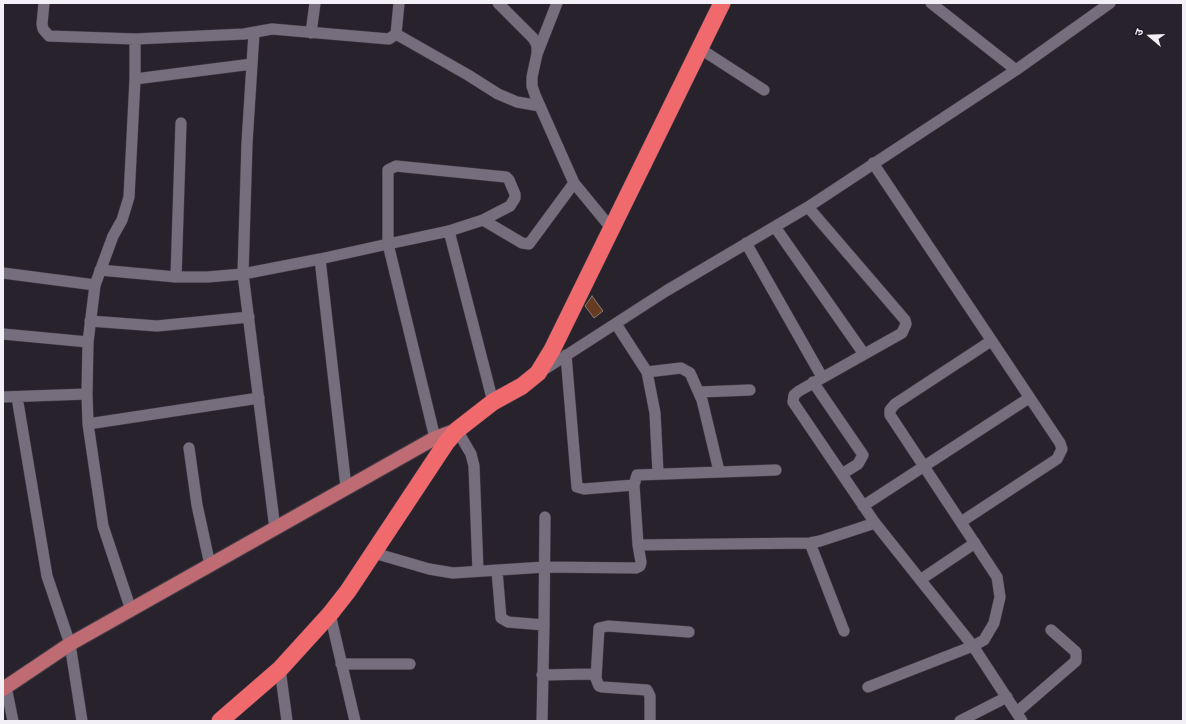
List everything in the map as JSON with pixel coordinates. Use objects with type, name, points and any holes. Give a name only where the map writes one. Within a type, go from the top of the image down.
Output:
[{"type":"highway","points":[[225,719],[280,669],[330,614],[374,553],[446,443],[457,430],[493,402],[522,386],[538,373],[552,350],[722,3]]},
{"type":"main road","points":[[5,688],[70,644],[435,438],[457,430]]},
{"type":"street","points":[[44,3],[42,24],[43,29],[49,36],[135,39],[254,33],[272,29],[389,39],[396,34],[399,3]]},
{"type":"street","points":[[311,33],[315,3]]},
{"type":"street","points":[[498,3],[533,38],[537,45],[537,54]]},
{"type":"street","points":[[557,3],[537,54],[533,68],[532,86],[574,183],[611,228]]},
{"type":"street","points":[[931,3],[1016,70]]},
{"type":"street","points":[[538,373],[808,206],[1016,70],[1110,3]]},
{"type":"street","points":[[254,33],[247,143],[243,274],[275,529]]},
{"type":"street","points":[[396,34],[498,94],[517,102],[540,106]]},
{"type":"street","points":[[131,610],[103,526],[88,424],[87,394],[88,342],[95,285],[112,236],[122,220],[129,197],[135,79],[135,39]]},
{"type":"street","points":[[699,48],[764,90]]},
{"type":"street","points":[[135,79],[252,64]]},
{"type":"street","points":[[176,277],[181,123]]},
{"type":"street","points":[[873,163],[1029,398],[1060,442],[1060,454],[1057,459],[961,522]]},
{"type":"street","points":[[100,270],[176,277],[207,277],[243,274],[320,259],[388,244],[449,231],[483,220],[513,202],[515,194],[509,180],[506,178],[396,166],[391,167],[388,176],[388,244],[435,438]]},
{"type":"street","points":[[483,220],[522,243],[529,244],[574,183]]},
{"type":"street","points":[[808,206],[905,320],[905,329],[902,333],[817,380],[794,395],[793,402],[875,523],[973,646],[1020,716],[1076,661],[1076,652],[1051,630]]},
{"type":"street","points":[[775,227],[864,354]]},
{"type":"street","points":[[449,231],[493,402]]},
{"type":"street","points":[[746,243],[817,380],[863,455],[858,464],[842,474]]},
{"type":"street","points":[[320,259],[346,488]]},
{"type":"street","points":[[3,273],[95,285]]},
{"type":"street","points":[[90,321],[156,326],[249,317]]},
{"type":"street","points":[[616,324],[647,372],[655,413],[658,473]]},
{"type":"street","points":[[3,334],[88,342]]},
{"type":"street","points":[[868,687],[973,646],[984,640],[990,633],[999,607],[1000,597],[997,578],[890,415],[891,407],[991,341]]},
{"type":"street","points":[[566,355],[576,484],[580,489],[634,485]]},
{"type":"street","points":[[647,372],[684,369],[690,373],[699,392],[719,471]]},
{"type":"street","points":[[699,392],[750,390]]},
{"type":"street","points":[[3,397],[87,394]]},
{"type":"street","points":[[17,397],[47,576],[70,644],[82,721]]},
{"type":"street","points":[[88,424],[259,398]]},
{"type":"street","points":[[863,506],[1029,398]]},
{"type":"street","points":[[457,430],[471,454],[474,466],[478,572]]},
{"type":"street","points":[[189,448],[200,518],[210,566]]},
{"type":"street","points":[[374,553],[442,572],[478,572],[545,567],[636,568],[640,566],[641,562],[638,545],[634,485],[637,475],[658,473],[776,470]]},
{"type":"street","points":[[542,721],[545,517]]},
{"type":"street","points":[[638,545],[810,543],[875,523]]},
{"type":"street","points":[[810,543],[844,631]]},
{"type":"street","points":[[920,580],[975,543]]},
{"type":"street","points":[[497,571],[501,618],[508,622],[544,625]]},
{"type":"street","points":[[330,614],[355,721]]},
{"type":"street","points":[[650,721],[650,696],[647,690],[602,687],[597,683],[599,628],[608,626],[689,632]]},
{"type":"street","points":[[341,664],[410,664]]},
{"type":"street","points":[[280,669],[287,721]]},
{"type":"street","points":[[542,675],[592,674],[596,678]]},
{"type":"street","points":[[5,688],[14,721]]},
{"type":"street","points":[[960,721],[1006,697]]},
{"type":"building","points":[[592,296],[603,311],[594,318],[585,306]]}]
